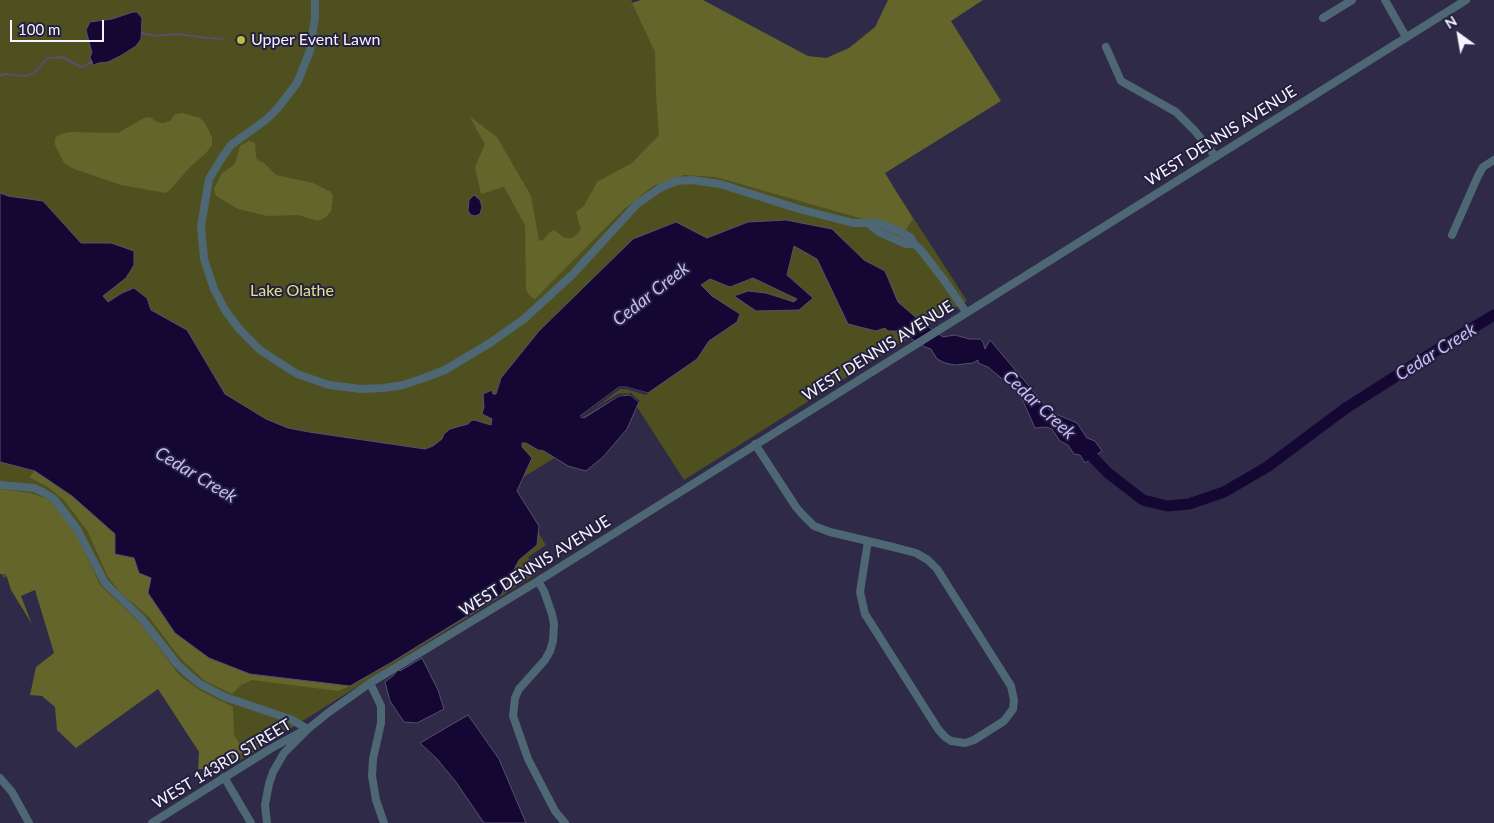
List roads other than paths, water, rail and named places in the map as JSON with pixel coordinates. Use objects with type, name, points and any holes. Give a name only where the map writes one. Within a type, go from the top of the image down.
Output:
[{"type":"street","points":[[315,0],[315,17],[310,51],[297,83],[267,119],[231,145],[223,156],[210,179],[201,226],[204,259],[214,289],[225,310],[251,342],[272,359],[297,374],[329,385],[362,390],[403,385],[445,370],[490,343],[524,319],[572,275],[637,204],[660,188],[676,181],[692,180],[720,184],[799,210],[853,223],[869,224],[879,232],[906,244],[914,244],[927,256],[966,312]]},
{"type":"street","points":[[1323,18],[1352,0]]},
{"type":"street","points":[[1385,0],[1406,37]]},
{"type":"street","name":"WEST DENNIS AVENUE","points":[[308,729],[370,683],[1466,0]]},
{"type":"street","points":[[1106,47],[1121,81],[1176,112],[1195,131],[1215,156]]},
{"type":"street","points":[[1452,235],[1478,176],[1483,168],[1494,160]]},
{"type":"street","points":[[755,444],[796,507],[814,526],[830,532],[868,541],[916,553],[937,569],[1014,692],[1013,709],[1004,721],[974,740],[965,742],[958,742],[945,737],[938,729],[865,614],[860,592],[868,541]]},
{"type":"street","points":[[0,484],[34,488],[54,499],[77,529],[105,583],[142,619],[189,675],[225,698],[290,719],[308,729],[284,753],[273,772],[266,798],[267,823]]},
{"type":"street","points":[[538,580],[552,614],[554,624],[553,641],[545,660],[519,689],[515,698],[513,716],[518,736],[528,759],[556,811],[565,823]]},
{"type":"street","points":[[370,683],[381,706],[381,722],[373,759],[372,776],[376,800],[384,823]]},
{"type":"street","name":"WEST 143RD STREET","points":[[152,823],[270,749],[308,729]]},
{"type":"street","points":[[0,778],[12,792],[29,823]]},
{"type":"street","points":[[224,778],[251,823]]},
{"type":"water","points":[[137,12],[142,18],[141,39],[136,46],[108,62],[93,65],[86,30],[90,22],[112,19]]},
{"type":"water","points":[[0,193],[43,201],[81,243],[111,243],[134,251],[134,265],[126,278],[103,296],[108,302],[134,288],[147,298],[151,310],[187,330],[225,394],[266,419],[288,428],[425,449],[442,439],[444,434],[450,429],[468,424],[471,421],[474,420],[491,425],[492,419],[482,414],[484,407],[483,394],[492,390],[493,394],[496,394],[501,378],[539,331],[633,239],[676,222],[707,238],[748,222],[786,220],[832,229],[864,260],[885,271],[898,302],[943,337],[955,335],[969,339],[980,339],[985,349],[990,340],[1051,412],[1077,423],[1087,438],[1095,441],[1102,451],[1085,463],[1080,455],[1074,454],[1068,445],[1060,441],[1052,429],[1046,427],[1035,428],[1023,401],[1006,382],[988,367],[978,363],[978,360],[973,363],[955,365],[945,363],[937,359],[931,349],[899,331],[888,331],[885,328],[876,331],[848,324],[817,259],[794,246],[787,275],[813,298],[799,310],[756,311],[734,296],[748,291],[766,293],[794,302],[797,299],[753,278],[730,287],[710,279],[701,285],[712,296],[740,314],[737,322],[709,341],[697,359],[648,393],[619,387],[580,416],[584,418],[619,396],[630,395],[639,402],[627,429],[603,457],[586,471],[568,466],[544,451],[522,443],[522,447],[532,458],[517,491],[539,526],[537,545],[519,560],[501,595],[350,686],[250,674],[209,658],[175,633],[148,593],[151,578],[139,573],[134,558],[115,554],[115,534],[72,496],[35,471],[0,462]]},
{"type":"water","points":[[474,195],[480,200],[482,207],[480,214],[475,216],[471,215],[468,211],[469,200]]},
{"type":"water","points":[[422,658],[438,690],[444,709],[417,723],[404,722],[390,701],[385,682],[398,670],[400,671]]},
{"type":"water","points":[[468,715],[499,759],[526,823],[484,823],[456,782],[437,759],[420,743]]},
{"type":"waterway","points":[[142,33],[155,36],[178,34],[207,38]]},
{"type":"waterway","points":[[210,38],[222,39]]},
{"type":"waterway","points":[[0,76],[4,74],[24,76],[33,74],[48,58],[62,57],[81,67],[92,62]]},
{"type":"waterway","name":"Cedar Creek","points":[[1082,446],[1108,473],[1143,500],[1167,506],[1189,504],[1224,492],[1267,467],[1346,408],[1494,315]]},
{"type":"place","name":"Upper Event Lawn","points":[[241,40]]},
{"type":"park label","name":"Lake Olathe","points":[[292,291]]}]
